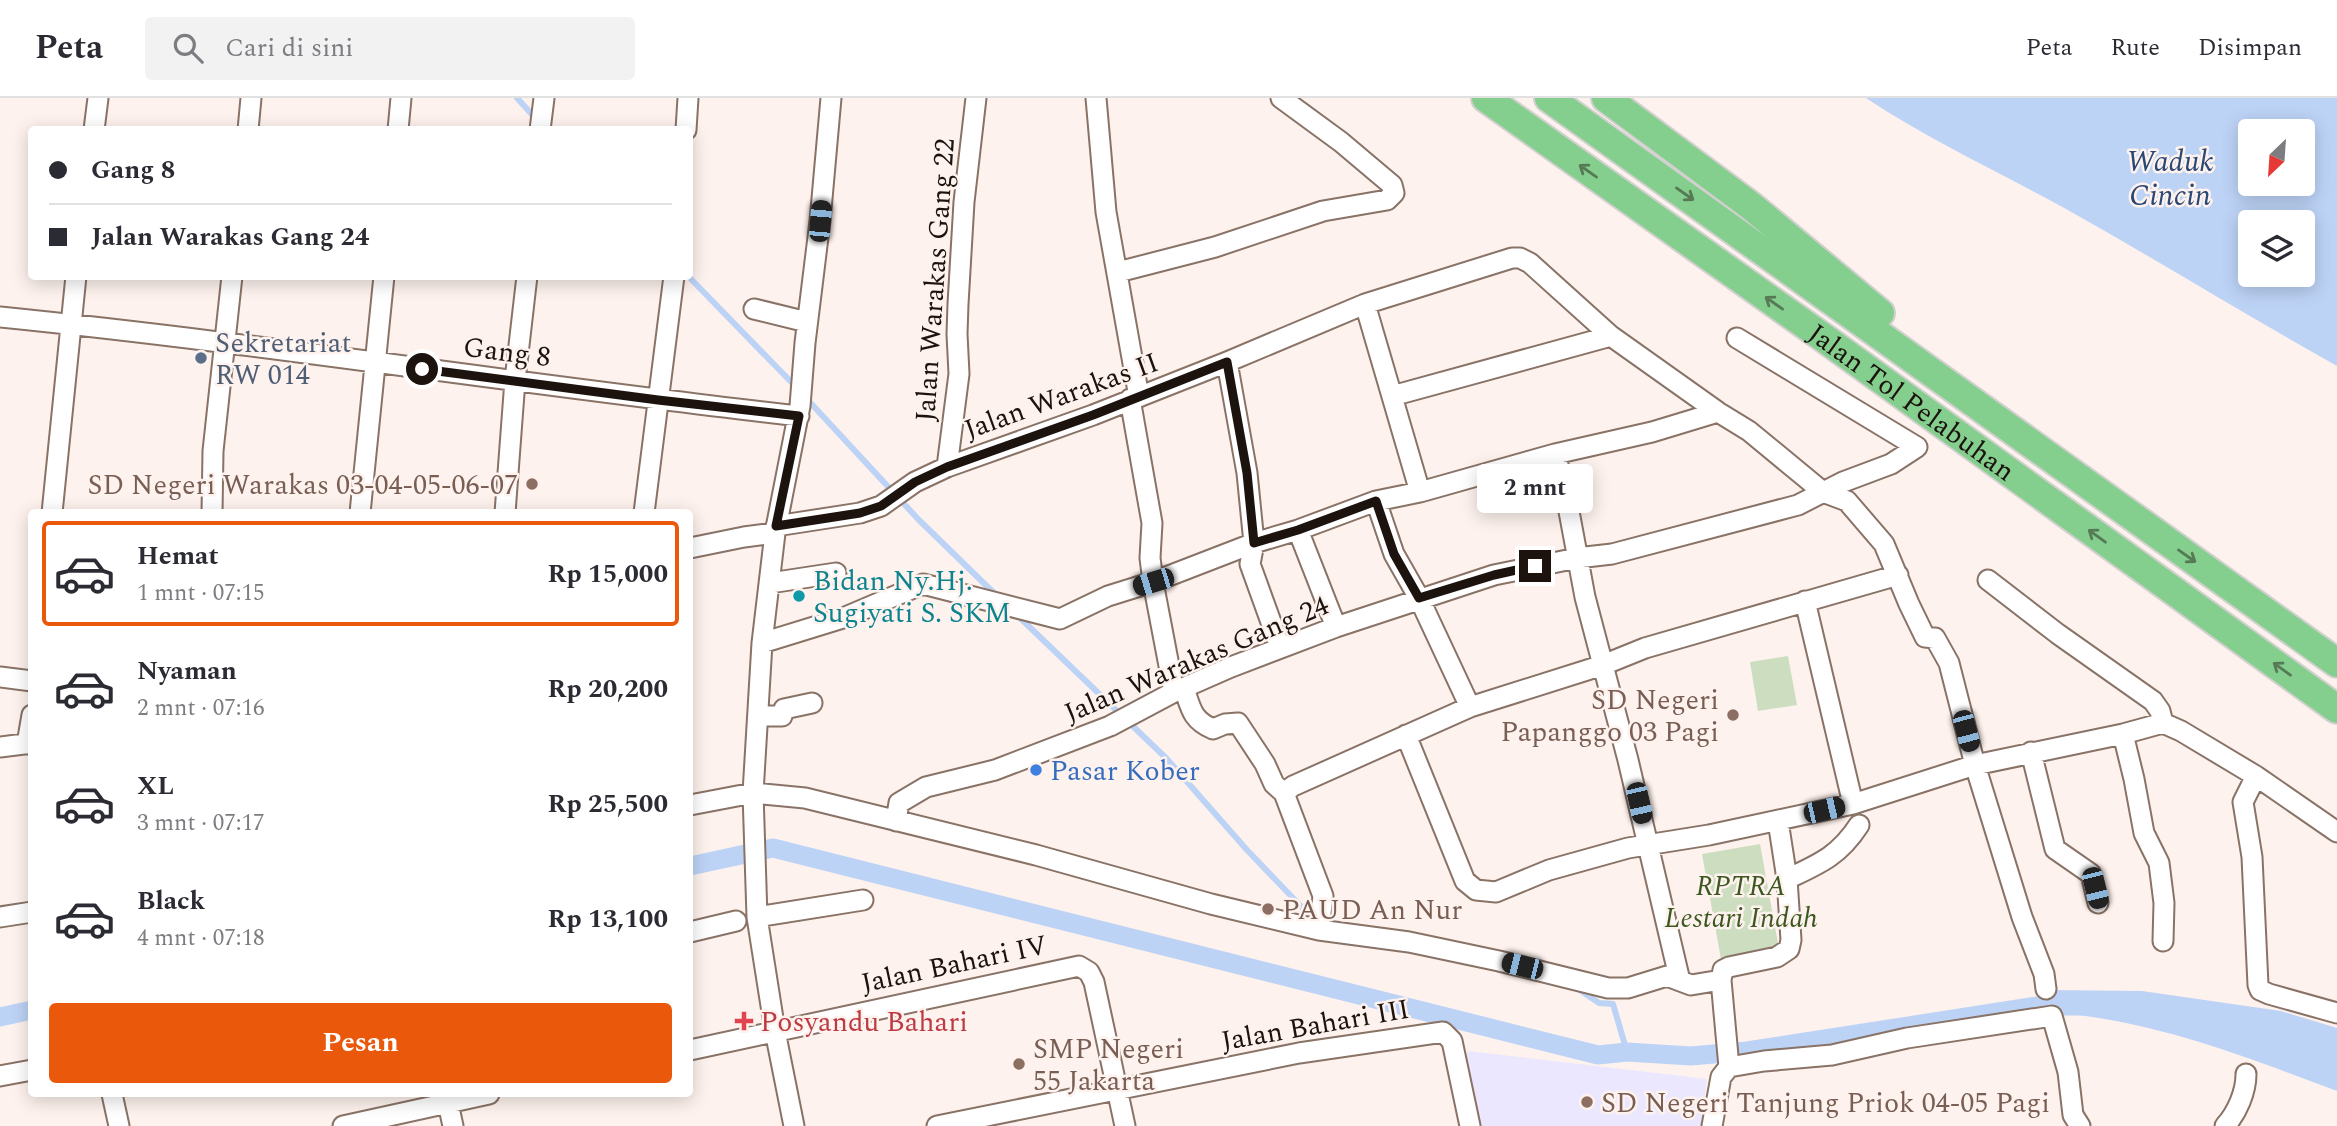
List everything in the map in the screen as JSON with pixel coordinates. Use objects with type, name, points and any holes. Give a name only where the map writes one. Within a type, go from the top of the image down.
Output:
[{"type":"highway","name":"Jalan Tol Pelabuhan","points":[[1486,98],[1824,338],[2337,709]]},
{"type":"highway","name":"Jalan Tol Pelabuhan","points":[[1549,98],[2337,663]]},
{"type":"highway","points":[[1606,98],[1751,206],[2081,481]]},
{"type":"street","points":[[94,126],[97,98]]},
{"type":"street","points":[[248,126],[251,98]]},
{"type":"street","points":[[398,126],[401,98]]},
{"type":"street","points":[[686,126],[688,98]]},
{"type":"street","points":[[794,1126],[775,1031],[756,908],[752,814],[762,643],[775,529],[800,407],[831,98]]},
{"type":"street","name":"Jalan Warakas Gang 22","points":[[947,467],[959,374],[957,334],[964,202],[976,98]]},
{"type":"street","points":[[1096,98],[1105,212],[1118,272],[1152,523],[1150,558],[1153,582],[1179,690],[1200,722],[1213,729],[1238,723],[1265,764],[1274,784],[1284,793],[1304,852],[1323,896],[1320,925]]},
{"type":"street","points":[[1118,272],[1215,247],[1323,211],[1387,200],[1394,193],[1392,185],[1280,98]]},
{"type":"street","name":"Jalan Warakas II","points":[[693,547],[860,513],[881,506],[915,482],[947,467],[1093,415],[1365,304],[1512,258],[1520,258],[1530,263],[1611,336]]},
{"type":"street","points":[[52,509],[76,280]]},
{"type":"street","points":[[212,509],[213,451],[232,280]]},
{"type":"street","points":[[360,509],[384,280]]},
{"type":"street","points":[[505,509],[515,380],[527,280]]},
{"type":"street","points":[[644,509],[673,280]]},
{"type":"street","points":[[1365,304],[1420,492]]},
{"type":"street","points":[[754,309],[807,322]]},
{"type":"street","name":"Gang 8","points":[[0,317],[658,400],[800,407]]},
{"type":"street","points":[[1392,396],[1611,336],[1749,431],[1824,492],[1847,501],[1884,544],[1925,637],[1935,638],[1949,663],[1975,765],[2046,989]]},
{"type":"street","name":"Jalan Warakas Gang 24","points":[[896,821],[899,803],[926,788],[995,770],[1110,726],[1179,690],[1336,627],[1494,575],[1577,558],[1612,554],[1798,505],[1843,482],[1891,464],[1917,447],[1737,338]]},
{"type":"street","points":[[1227,362],[1245,460],[1254,543],[1250,564],[1280,648]]},
{"type":"street","points":[[762,643],[843,618],[923,584],[1060,619],[1108,596],[1376,501],[1420,492],[1555,454],[1652,432],[1718,412]]},
{"type":"street","points":[[1555,454],[1577,558],[1649,846],[1679,981]]},
{"type":"street","points":[[1376,501],[1394,554],[1419,598],[1470,707]]},
{"type":"street","points":[[1298,530],[1336,627]]},
{"type":"street","points":[[770,583],[836,573]]},
{"type":"street","points":[[1284,793],[1293,786],[1470,707],[1603,666],[1645,648],[1898,575]]},
{"type":"street","points":[[1987,580],[2057,634],[2153,701],[2160,711],[2163,723]]},
{"type":"street","points":[[1805,601],[1853,804]]},
{"type":"street","points":[[0,677],[28,680]]},
{"type":"street","points":[[758,716],[782,716],[784,709],[812,704]]},
{"type":"street","points":[[1406,735],[1465,881],[1476,890],[1496,892],[1549,870],[1628,848],[1778,821],[1853,804],[1975,765],[2163,723],[2181,730],[2256,776],[2337,832]]},
{"type":"street","points":[[2123,734],[2144,833],[2159,863],[2164,903],[2164,941]]},
{"type":"street","points":[[0,747],[28,743]]},
{"type":"street","points":[[2031,752],[2054,849],[2091,874],[2098,903]]},
{"type":"street","points":[[2256,776],[2243,802],[2252,857],[2258,985],[2260,990],[2269,994],[2337,1013]]},
{"type":"street","points":[[693,804],[753,793],[805,798],[1036,855],[1211,904],[1499,961],[1608,988],[1628,988],[1667,976],[1691,985],[1721,980]]},
{"type":"street","points":[[1712,1126],[1721,1077],[1729,1065],[1721,980],[1723,970],[1777,957],[1789,949],[1791,940],[1787,879],[1778,821]]},
{"type":"street","points":[[1787,879],[1825,862],[1852,837],[1859,825]]},
{"type":"street","points":[[756,908],[863,900]]},
{"type":"street","points":[[0,916],[28,912]]},
{"type":"street","points":[[693,931],[736,921]]},
{"type":"street","name":"Jalan Bahari IV","points":[[693,1049],[1079,966],[1085,968],[1094,982],[1117,1090]]},
{"type":"street","points":[[1729,1065],[1832,1055],[1907,1038],[2052,1016],[2067,1072],[2073,1115],[2080,1126]]},
{"type":"street","name":"Jalan Bahari III","points":[[937,1126],[1299,1053],[1443,1032],[1452,1041],[1470,1126]]},
{"type":"street","points":[[0,1076],[28,1071]]},
{"type":"street","points":[[2225,1126],[2237,1107],[2246,1074]]},
{"type":"street","points":[[1117,1090],[1125,1126]]},
{"type":"street","points":[[112,1097],[118,1126]]},
{"type":"street","points":[[343,1126],[447,1098],[453,1126]]},
{"type":"shaded area","name":"SD Negeri Tanjung Priok 04-05 Pagi","points":[[1468,1051],[1707,1079],[1701,1126],[1474,1126],[1462,1070]]},
{"type":"green space","points":[[1788,656],[1797,705],[1758,711],[1750,662]]},
{"type":"green space","name":"RPTRA Lestari Indah","points":[[1760,844],[1779,949],[1721,959],[1702,854]]},
{"type":"water","name":"Waduk Cincin","points":[[1866,98],[2337,98],[2337,366],[2066,209],[1939,142]]},
{"type":"water","points":[[2047,990],[2142,991],[2281,1011],[2337,1028],[2337,1091],[2233,1053],[2162,1031],[2053,1013]]},
{"type":"waterway","points":[[517,98],[537,120]]},
{"type":"waterway","points":[[692,280],[797,388]]},
{"type":"waterway","points":[[806,398],[918,519],[998,597]]},
{"type":"waterway","points":[[1016,614],[1167,759],[1247,850],[1316,922]]},
{"type":"waterway","points":[[693,865],[773,848],[1598,1055],[1627,1052],[1691,1056],[1747,1051],[2037,1006],[2078,1006]]},
{"type":"waterway","points":[[1577,988],[1599,1003],[1613,1004],[1627,1052]]},
{"type":"waterway","points":[[0,1017],[28,1011]]},
{"type":"place","name":"Sekretariat RW 014","points":[[201,358]]},
{"type":"place","name":"SD Negeri Warakas 03-04-05-06-07","points":[[532,484]]},
{"type":"place","name":"Bidan Ny.Hj. Sugiyati S. SKM","points":[[799,596]]},
{"type":"place","name":"SD Negeri Papanggo 03 Pagi","points":[[1733,715]]},
{"type":"place","name":"Pasar Kober","points":[[1036,770]]},
{"type":"place","name":"PAUD An Nur","points":[[1268,909]]},
{"type":"place","name":"Posyandu Bahari","points":[[744,1021]]},
{"type":"place","name":"SMP Negeri 55 Jakarta","points":[[1019,1064]]},
{"type":"place","name":"SD Negeri Tanjung Priok 04-05 Pagi","points":[[1587,1102]]},
{"type":"route","points":[[422,369],[799,416],[776,526],[860,513],[881,506],[915,482],[947,467],[1093,415],[1227,362],[1247,473],[1254,543],[1376,501],[1394,554],[1419,598],[1494,575],[1535,566]]}]
